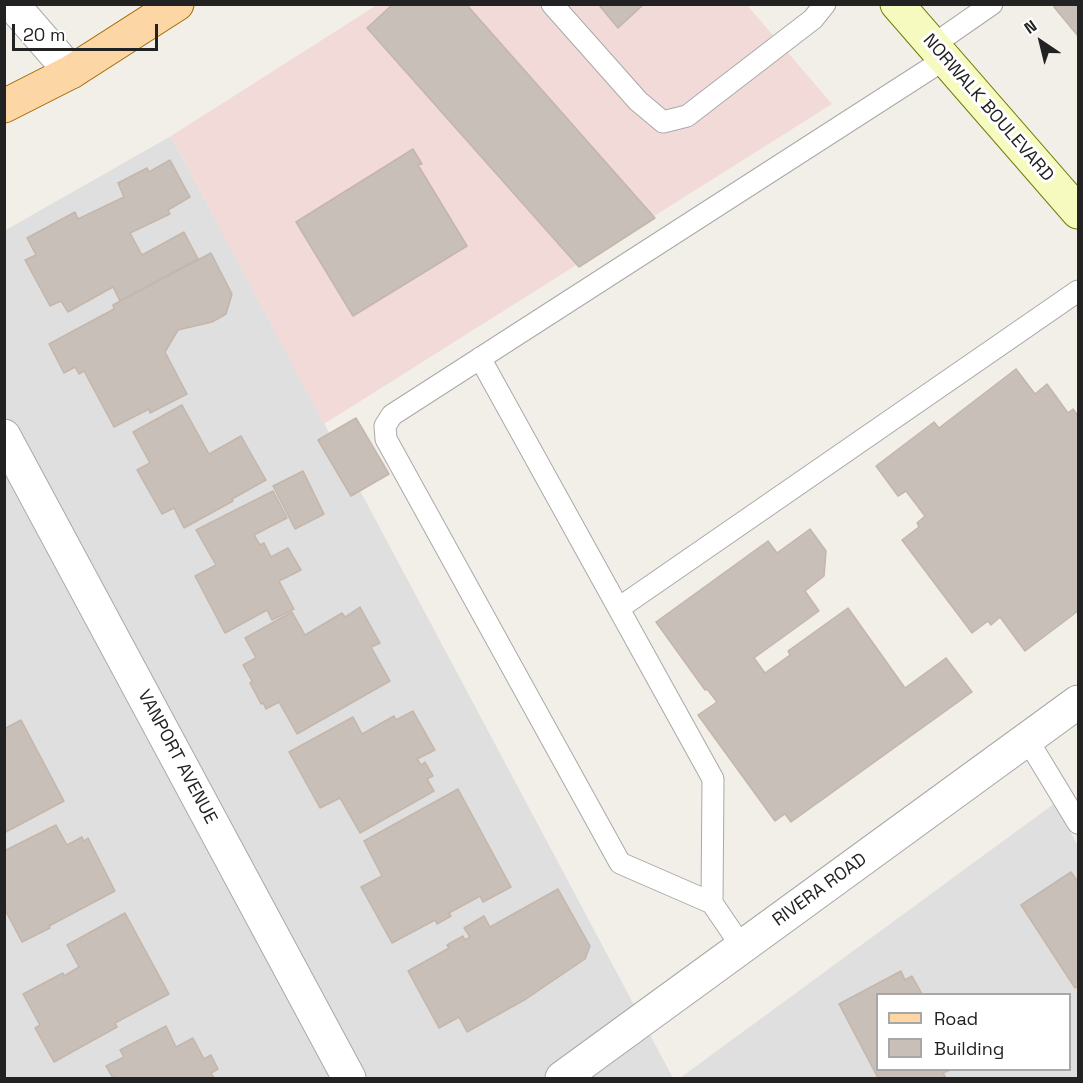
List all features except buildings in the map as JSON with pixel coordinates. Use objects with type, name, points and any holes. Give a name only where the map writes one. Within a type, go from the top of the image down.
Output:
[{"type":"main road","points":[[4,106],[71,72],[177,4]]},
{"type":"main road","name":"NORWALK BOULEVARD","points":[[897,4],[1078,212]]},
{"type":"street","points":[[12,4],[71,72]]},
{"type":"street","name":"VANPORT AVENUE","points":[[4,436],[349,1078]]},
{"type":"street","name":"RIVERA ROAD","points":[[562,1078],[1078,702]]},
{"type":"lane","points":[[552,4],[638,101],[663,122],[687,116],[813,19],[825,4]]},
{"type":"lane","points":[[742,947],[712,903],[620,863],[386,439],[386,426],[392,415],[939,52],[992,4]]},
{"type":"lane","points":[[619,608],[1078,291]]},
{"type":"lane","points":[[480,358],[713,779],[712,903]]},
{"type":"lane","points":[[1027,739],[1078,823]]},
{"type":"shaded area","points":[[377,5],[747,5],[832,104],[324,424],[171,136]]},
{"type":"shaded area","points":[[171,136],[673,1078],[5,1078],[4,231]]},
{"type":"shaded area","points":[[1055,803],[1078,846],[1078,1078],[680,1078]]}]
